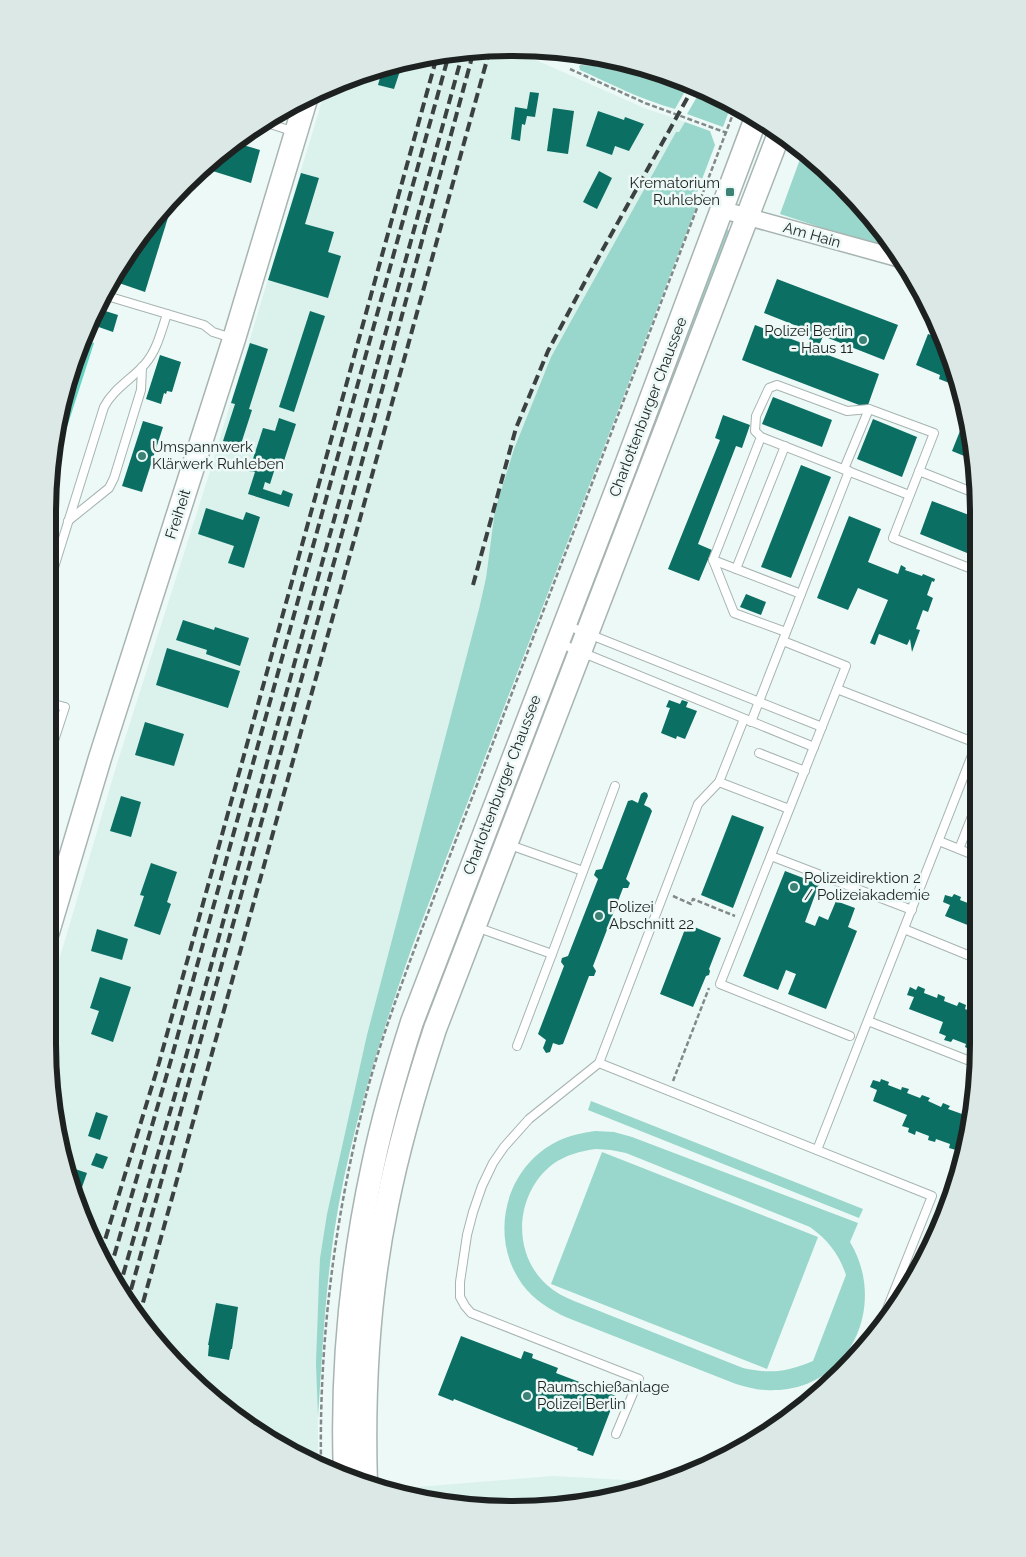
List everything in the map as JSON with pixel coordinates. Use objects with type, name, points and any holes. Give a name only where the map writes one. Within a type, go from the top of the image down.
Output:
[{"type":"main road","name":"Freiheit","points":[[56,900],[234,339],[304,107]]},
{"type":"main road","name":"Charlottenburger Chaussee","points":[[366,1477],[365,1398],[369,1337],[362,1220],[376,1149],[394,1078],[412,1022],[723,210],[754,125]]},
{"type":"main road","name":"Charlottenburger Chaussee","points":[[345,1469],[345,1376],[364,1275],[387,1205],[414,1092],[435,1029],[474,926],[777,140]]},
{"type":"street","name":"Am Hain","points":[[723,210],[891,256]]},
{"type":"lane","points":[[272,125],[296,133]]},
{"type":"lane","points":[[111,297],[204,325],[213,332],[234,339]]},
{"type":"lane","points":[[56,561],[108,398],[142,367],[155,351],[167,314]]},
{"type":"lane","points":[[68,521],[109,488],[114,478],[141,390],[142,367]]},
{"type":"lane","points":[[909,495],[761,437],[755,431],[756,416],[769,388],[772,385],[777,385],[847,411],[869,409],[934,433],[893,538],[970,568]]},
{"type":"lane","points":[[616,1434],[639,1379],[471,1313],[465,1306],[460,1297],[462,1262],[473,1212],[482,1186],[504,1147],[529,1119],[599,1063],[698,804],[719,782],[748,720],[759,702],[869,409]]},
{"type":"lane","points":[[761,437],[712,560],[734,613],[786,632]]},
{"type":"lane","points":[[736,569],[785,446]]},
{"type":"lane","points":[[919,471],[969,491]]},
{"type":"lane","points":[[712,560],[801,594]]},
{"type":"lane","points":[[560,633],[748,720],[814,747]]},
{"type":"lane","points":[[560,633],[583,643],[759,702],[822,728]]},
{"type":"lane","points":[[783,641],[846,666],[720,984],[850,1036]]},
{"type":"lane","points":[[837,689],[970,742]]},
{"type":"lane","points":[[56,705],[65,707],[56,736]]},
{"type":"lane","points":[[759,753],[804,771]]},
{"type":"lane","points":[[817,1150],[970,760]]},
{"type":"lane","points":[[719,782],[789,809]]},
{"type":"lane","points":[[517,1046],[615,786]]},
{"type":"lane","points":[[959,849],[970,821]]},
{"type":"lane","points":[[939,841],[970,854]]},
{"type":"lane","points":[[506,843],[583,871]]},
{"type":"lane","points":[[771,856],[912,910]]},
{"type":"lane","points":[[474,926],[552,954]]},
{"type":"lane","points":[[904,929],[970,956]]},
{"type":"lane","points":[[868,1021],[969,1061]]},
{"type":"lane","points":[[599,1063],[932,1196],[890,1303]]},
{"type":"path","points":[[570,69],[645,103],[727,133]]},
{"type":"path","points":[[697,212],[734,113]]},
{"type":"path","points":[[664,893],[691,904],[693,899],[745,920]]},
{"type":"path","points":[[669,1091],[710,987],[720,984]]},
{"type":"shaded area","points":[[528,56],[644,108],[685,122],[678,133],[676,132],[551,357],[514,449],[495,510],[486,578],[479,609],[327,1214],[320,1258],[317,1333],[318,1457],[259,1424],[249,1417],[248,1411],[244,1413],[212,1387],[170,1345],[133,1298],[103,1246],[80,1191],[65,1133],[60,1104],[56,1044],[56,971],[117,764],[207,481],[323,98],[366,80],[424,65],[483,57]]},
{"type":"shaded area","points":[[579,66],[611,67],[660,80],[686,90],[675,109],[639,96],[580,70]]},
{"type":"shaded area","points":[[698,95],[729,111],[723,127],[687,114]]},
{"type":"shaded area","points":[[685,122],[710,131],[715,145],[693,203],[697,205],[412,947],[366,1088],[340,1196],[334,1233],[326,1302],[318,1418],[316,1363],[319,1278],[327,1214],[367,1035],[479,609],[486,578],[495,510],[514,449],[551,357],[676,132],[679,132]]},
{"type":"shaded area","points":[[800,159],[836,190],[885,248],[780,214]]},
{"type":"shaded area","points":[[724,228],[732,232],[631,488],[640,450]]},
{"type":"shaded area","points":[[90,342],[94,343],[62,444],[80,366]]},
{"type":"shaded area","points":[[591,1101],[863,1209],[859,1218],[588,1110]]},
{"type":"shaded area","points":[[595,1131],[614,1132],[632,1137],[858,1223],[850,1242],[861,1266],[865,1292],[863,1316],[855,1339],[841,1359],[823,1375],[801,1386],[760,1390],[736,1384],[568,1318],[537,1300],[522,1284],[512,1265],[506,1245],[504,1225],[507,1204],[514,1185],[525,1168],[540,1153],[563,1139],[576,1134]],"holes":[[[590,1150],[611,1150],[626,1153],[810,1227],[827,1242],[840,1260],[846,1275],[813,1361],[795,1368],[778,1371],[743,1368],[570,1299],[547,1285],[535,1272],[527,1257],[523,1240],[522,1223],[531,1191],[540,1176],[563,1158]]]},
{"type":"shaded area","points":[[602,1152],[818,1237],[767,1369],[551,1284]]},
{"type":"shaded area","points":[[553,1476],[645,1481],[573,1497],[513,1501],[453,1497],[407,1488]]},
{"type":"building","points":[[400,71],[394,89],[378,85],[380,76]]},
{"type":"building","points":[[530,92],[539,93],[535,117],[527,116],[525,125],[522,124],[520,141],[511,139],[515,107],[527,109]]},
{"type":"building","points":[[553,108],[574,111],[568,154],[547,151]]},
{"type":"building","points":[[598,111],[624,120],[625,117],[644,124],[629,151],[615,146],[612,155],[586,146]]},
{"type":"building","points":[[243,145],[260,150],[251,183],[211,171]]},
{"type":"building","points":[[599,171],[612,178],[597,209],[583,202]]},
{"type":"building","points":[[301,173],[319,178],[305,224],[334,232],[328,252],[341,256],[328,298],[268,280]]},
{"type":"building","points":[[170,212],[145,292],[118,283],[133,259]]},
{"type":"building","name":"Polizei Berlin - Haus 11","points":[[777,279],[898,325],[884,360],[823,336],[817,351],[879,374],[867,408],[742,360],[755,325],[807,345],[812,332],[764,313]]},
{"type":"building","points":[[103,310],[118,315],[113,332],[96,326]]},
{"type":"building","points":[[310,311],[325,316],[294,412],[279,407]]},
{"type":"building","points":[[928,334],[934,336],[951,384],[939,379],[940,375],[916,365]]},
{"type":"building","points":[[250,343],[268,349],[249,409],[252,410],[240,447],[223,441],[235,404],[231,403]]},
{"type":"building","points":[[160,355],[181,362],[172,392],[167,391],[166,394],[164,393],[161,404],[146,399]]},
{"type":"building","points":[[773,397],[832,420],[822,447],[762,424]]},
{"type":"building","points":[[723,415],[750,425],[742,448],[736,446],[698,544],[712,550],[699,581],[668,569],[720,440],[715,438]]},
{"type":"building","points":[[279,418],[296,424],[282,467],[276,465],[270,484],[265,482],[263,489],[281,495],[283,490],[293,494],[289,507],[248,494],[255,472],[249,471],[263,428],[275,431]]},
{"type":"building","points":[[873,419],[917,437],[902,477],[857,459]]},
{"type":"building","name":"Umspannwerk Klärwerk Ruhleben","points":[[143,421],[163,427],[142,492],[122,486]]},
{"type":"building","points":[[962,427],[966,457],[952,451]]},
{"type":"building","points":[[801,465],[831,477],[791,578],[761,567]]},
{"type":"building","points":[[932,501],[970,515],[970,554],[920,534]]},
{"type":"building","points":[[206,508],[243,520],[246,512],[260,517],[244,568],[228,563],[234,546],[198,534]]},
{"type":"building","points":[[849,516],[881,529],[868,562],[898,574],[901,565],[906,568],[905,570],[935,579],[934,582],[932,581],[927,595],[933,598],[928,612],[923,610],[916,629],[920,630],[912,652],[910,639],[907,645],[879,634],[875,645],[870,643],[888,600],[858,588],[848,610],[817,598]]},
{"type":"building","points":[[746,594],[766,602],[761,615],[740,607]]},
{"type":"building","points":[[183,620],[214,630],[215,627],[249,638],[240,666],[206,654],[207,650],[176,640]]},
{"type":"building","points":[[167,648],[240,671],[228,708],[156,685]]},
{"type":"building","points":[[669,700],[680,704],[682,700],[688,702],[686,707],[697,711],[685,739],[677,736],[676,739],[661,733],[670,708],[666,707]]},
{"type":"building","points":[[145,722],[184,734],[174,766],[135,755]]},
{"type":"building","points":[[644,792],[648,796],[644,805],[652,811],[626,879],[630,883],[628,888],[623,888],[593,966],[596,971],[594,976],[589,976],[563,1044],[553,1043],[550,1052],[546,1053],[543,1048],[546,1040],[538,1034],[564,966],[561,962],[562,958],[568,956],[598,879],[594,875],[596,870],[602,869],[628,801],[632,800],[638,803],[641,794]]},
{"type":"building","points":[[121,796],[141,802],[131,837],[110,831]]},
{"type":"building","points":[[732,815],[764,827],[733,908],[701,895]]},
{"type":"building","points":[[151,863],[177,872],[167,902],[171,904],[160,935],[134,926],[144,896],[140,895]]},
{"type":"building","points":[[785,871],[819,884],[805,922],[815,926],[819,916],[828,920],[836,901],[855,908],[848,927],[857,931],[826,1009],[788,994],[796,974],[786,970],[778,990],[743,976]]},
{"type":"building","points":[[954,894],[961,897],[960,900],[970,904],[970,926],[945,916],[950,905],[943,902],[945,895],[952,897]]},
{"type":"building","points":[[687,924],[721,938],[709,969],[709,975],[706,976],[693,1007],[660,994]]},
{"type":"building","points":[[97,929],[128,939],[122,960],[91,951]]},
{"type":"building","points":[[100,977],[131,987],[113,1042],[91,1034],[99,1011],[90,1008]]},
{"type":"building","points":[[918,986],[925,989],[924,993],[937,998],[938,994],[945,997],[944,1001],[957,1006],[959,1002],[966,1005],[965,1009],[970,1011],[970,1049],[965,1047],[966,1044],[953,1039],[951,1042],[944,1040],[946,1036],[939,1033],[943,1022],[909,1009],[914,997],[907,995],[910,987],[916,990]]},
{"type":"building","points":[[881,1079],[889,1082],[888,1085],[901,1090],[902,1087],[909,1089],[907,1093],[920,1098],[922,1095],[930,1098],[928,1101],[941,1107],[943,1103],[950,1106],[948,1109],[962,1114],[963,1111],[965,1112],[956,1150],[949,1148],[950,1144],[936,1139],[935,1142],[928,1140],[929,1136],[916,1131],[915,1135],[908,1132],[909,1128],[902,1126],[907,1115],[873,1101],[877,1090],[870,1087],[873,1080],[880,1082]]},
{"type":"building","points":[[96,1112],[108,1116],[100,1140],[88,1136]]},
{"type":"building","points":[[96,1153],[108,1157],[103,1169],[91,1165]]},
{"type":"building","points":[[74,1169],[87,1173],[80,1190]]},
{"type":"building","points":[[216,1303],[238,1307],[229,1360],[208,1356],[208,1345]]},
{"type":"building","name":"Raumschießanlage Polizei Berlin","points":[[461,1336],[521,1359],[524,1351],[533,1354],[532,1358],[558,1368],[556,1373],[616,1396],[593,1456],[577,1450],[578,1448],[454,1399],[453,1401],[438,1395]]},
{"type":"railway","points":[[141,1309],[488,57]]},
{"type":"railway","points":[[427,223],[472,58]]},
{"type":"railway","points":[[122,1280],[185,1060],[461,59]]},
{"type":"railway","points":[[112,1263],[169,1067],[447,61]]},
{"type":"railway","points":[[103,1246],[159,1063],[435,63]]},
{"type":"railway","points":[[473,585],[516,428],[548,351],[691,92]]},
{"type":"railway","points":[[130,1293],[382,390],[428,218]]},
{"type":"place","name":"Krematorium Ruhleben","points":[[730,192]]},
{"type":"place","name":"Polizei Berlin - Haus 11","points":[[863,340]]},
{"type":"place","name":"Umspannwerk Klärwerk Ruhleben","points":[[142,456]]},
{"type":"place","name":"Polizeidirektion 2 / Polizeiakademie","points":[[794,887]]},
{"type":"place","name":"Polizei Abschnitt 22","points":[[599,916]]},
{"type":"place","name":"Raumschießanlage Polizei Berlin","points":[[527,1396]]}]
